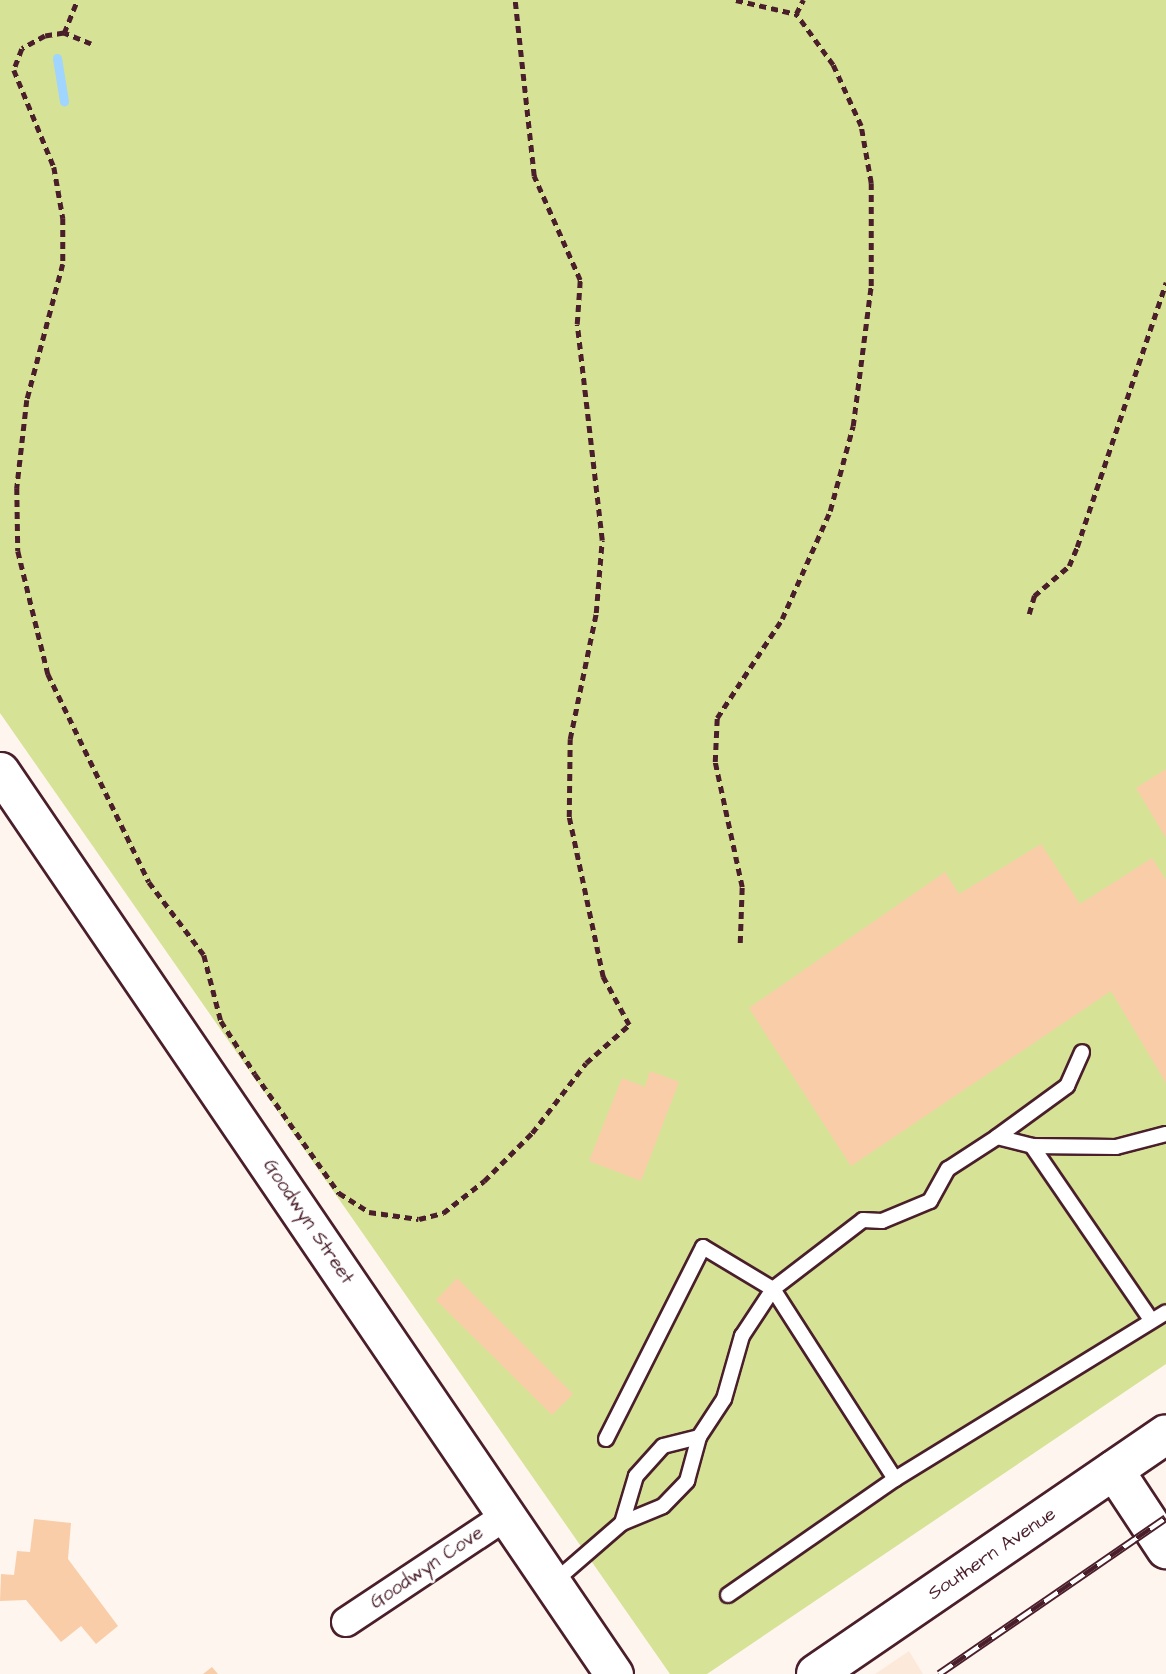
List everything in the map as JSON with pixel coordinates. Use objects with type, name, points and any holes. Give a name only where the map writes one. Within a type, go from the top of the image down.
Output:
[{"type":"main road","name":"Southern Avenue","points":[[816,1674],[1166,1434]]},
{"type":"main road","points":[[1114,1471],[1166,1549]]},
{"type":"street","name":"Goodwyn Street","points":[[0,771],[507,1515],[555,1581],[614,1674]]},
{"type":"street","name":"Goodwyn Cove","points":[[346,1622],[507,1515]]},
{"type":"lane","points":[[555,1581],[622,1523],[663,1506],[687,1481],[696,1464],[699,1437],[724,1399],[742,1336],[773,1289],[863,1220],[882,1222],[930,1201],[948,1168],[997,1137],[1067,1086],[1082,1052]]},
{"type":"lane","points":[[997,1137],[1032,1146],[1116,1147],[1166,1135]]},
{"type":"lane","points":[[1032,1146],[1151,1320]]},
{"type":"lane","points":[[606,1439],[702,1247],[773,1289],[895,1479]]},
{"type":"lane","points":[[728,1595],[895,1479],[1166,1312]]},
{"type":"lane","points":[[622,1523],[636,1476],[663,1446],[699,1437]]},
{"type":"path","points":[[64,33],[77,0]]},
{"type":"path","points":[[91,44],[64,33],[33,41],[14,70],[54,167],[63,218],[63,264],[27,400],[17,488],[18,551],[48,674],[160,902],[204,955],[221,1021],[255,1074],[339,1193],[369,1212],[419,1219],[443,1213],[484,1181],[532,1133],[586,1063],[629,1025],[603,977],[569,817],[573,714],[596,613],[602,540],[578,324],[580,280],[534,176],[515,0]]},
{"type":"path","points":[[736,0],[796,14],[833,65],[861,125],[871,183],[871,286],[853,426],[830,511],[782,619],[717,718],[715,762],[742,887],[740,943]]},
{"type":"path","points":[[796,14],[803,0]]},
{"type":"path","points":[[1029,614],[1034,596],[1069,566],[1077,547],[1166,283]]},
{"type":"shaded area","points":[[909,1651],[923,1674],[875,1674]]},
{"type":"green space","points":[[0,0],[1166,0],[1166,1364],[707,1674],[670,1674],[0,713]]},
{"type":"building","points":[[1166,769],[1166,838],[1136,788]]},
{"type":"building","points":[[1041,844],[1080,904],[1152,858],[1166,880],[1166,1083],[1111,991],[851,1166],[749,1008],[945,872],[959,894]]},
{"type":"building","points":[[650,1071],[679,1082],[641,1181],[589,1161],[622,1078],[645,1087]]},
{"type":"building","points":[[457,1278],[573,1394],[552,1415],[436,1300]]},
{"type":"building","points":[[34,1519],[71,1523],[68,1559],[118,1626],[96,1644],[81,1626],[61,1642],[26,1600],[0,1601],[1,1574],[14,1575],[17,1551],[30,1552]]},
{"type":"building","points":[[212,1667],[218,1674],[203,1674]]},
{"type":"waterway","points":[[57,58],[64,101]]},
{"type":"railway","points":[[939,1674],[1166,1518]]}]
